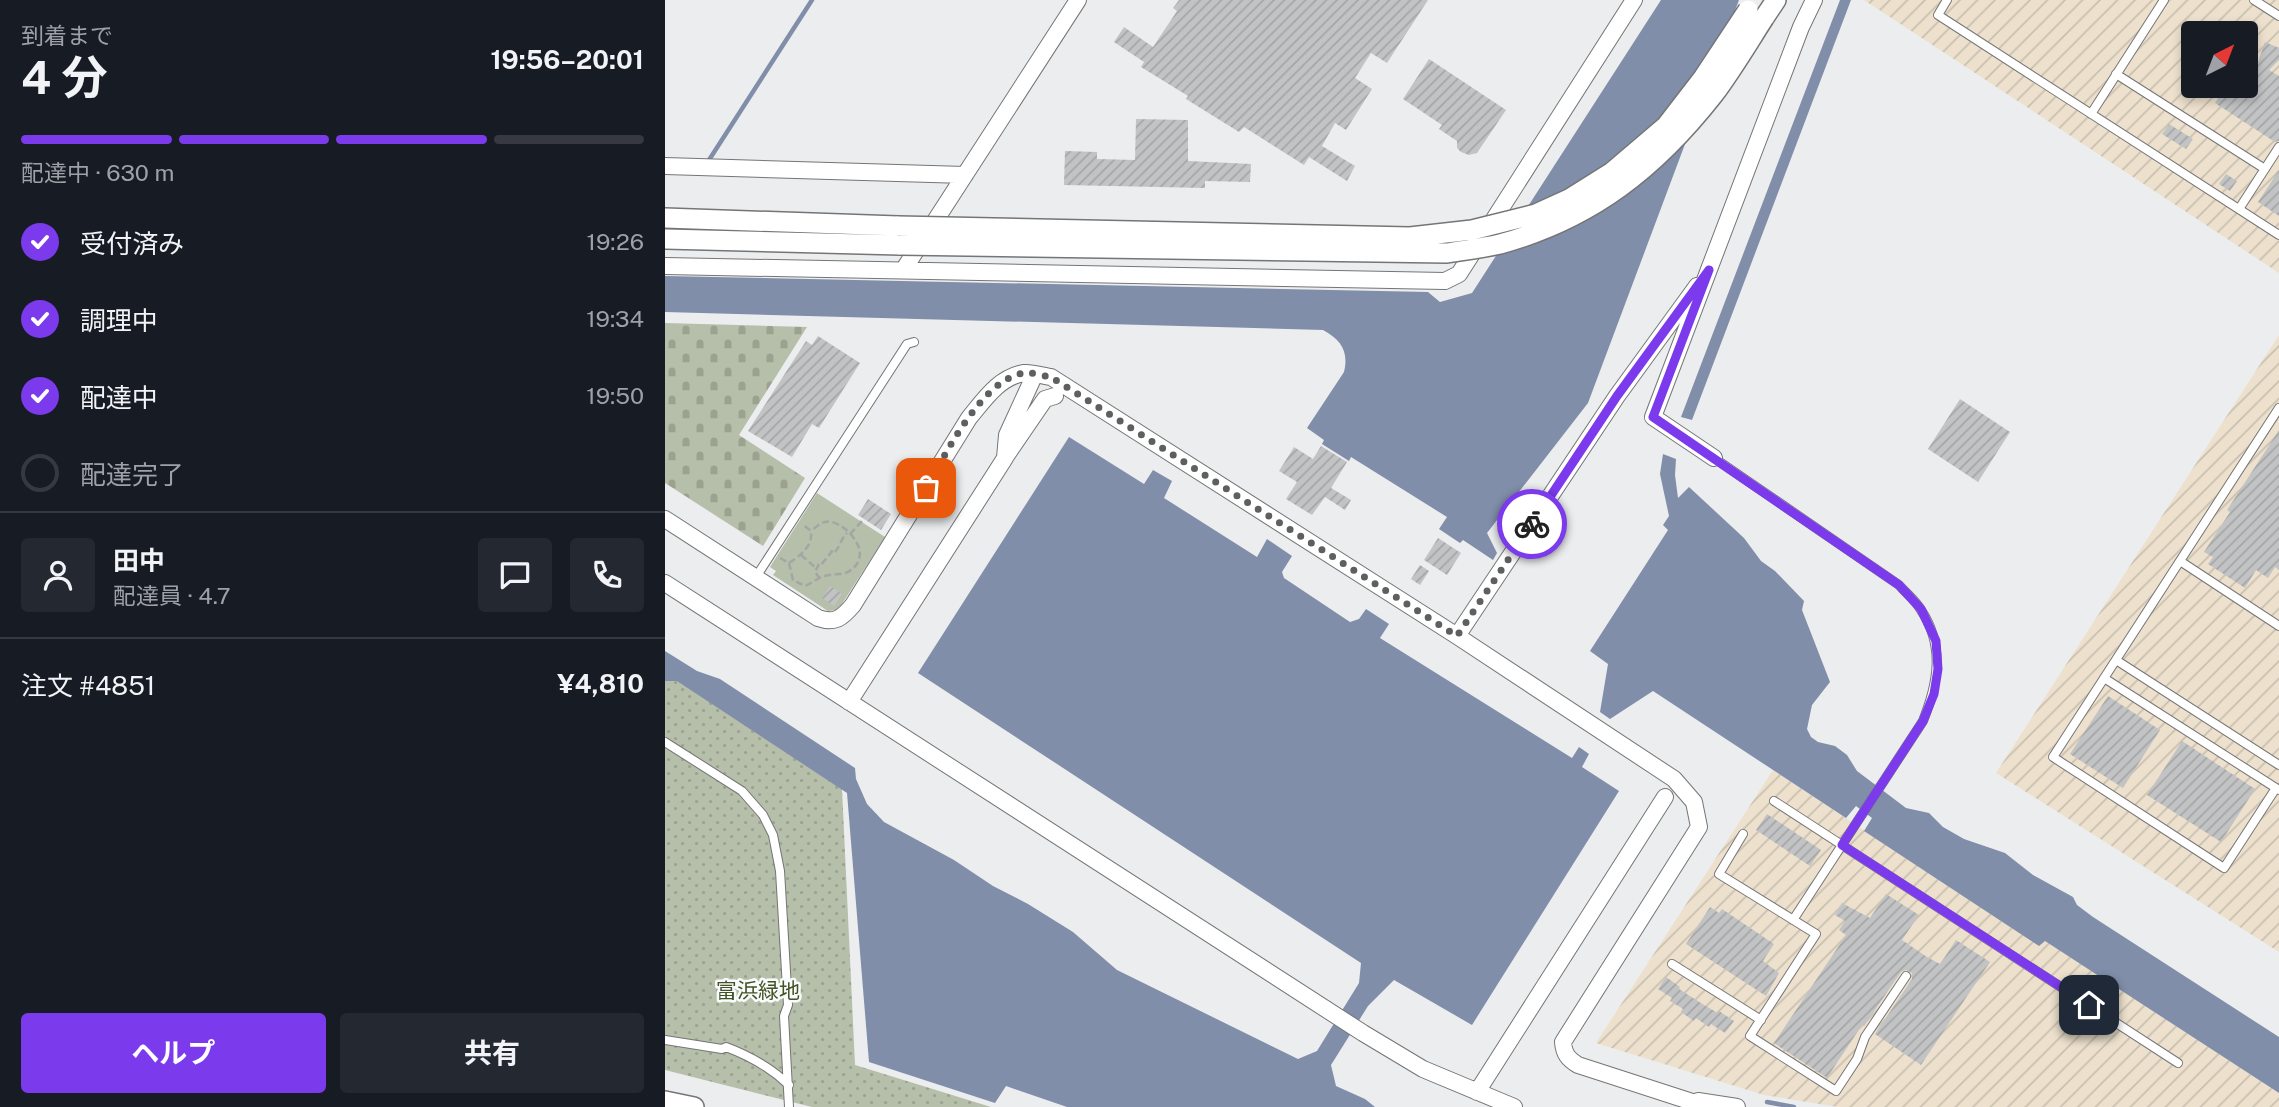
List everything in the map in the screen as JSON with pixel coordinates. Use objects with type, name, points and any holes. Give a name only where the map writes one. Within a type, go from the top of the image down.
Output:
[{"type":"street","points":[[904,269],[1078,0]]},
{"type":"street","points":[[665,266],[1445,281],[1453,279],[1459,274],[1634,0]]},
{"type":"street","points":[[665,218],[899,235],[1447,253],[1499,244],[1552,226],[1591,207],[1637,176],[1676,139],[1715,92],[1755,10],[1776,0]]},
{"type":"street","points":[[1714,458],[1653,417],[1801,27],[1814,0]]},
{"type":"street","points":[[665,166],[965,175]]},
{"type":"street","points":[[665,239],[899,235]]},
{"type":"street","points":[[1457,636],[1617,396],[1709,270]]},
{"type":"street","points":[[665,519],[818,618],[828,621],[842,618],[969,418],[988,394],[1009,378],[1026,372],[1051,377],[1457,636],[1674,779],[1694,802],[1699,827],[1563,1042],[1564,1052],[1570,1060],[1579,1065],[1708,1107]]},
{"type":"street","points":[[1005,458],[1007,435],[1035,374]]},
{"type":"street","points":[[849,702],[1005,458],[1045,399],[1055,396]]},
{"type":"street","points":[[665,583],[1363,1033],[1423,1069],[1514,1107]]},
{"type":"street","points":[[1477,1092],[1665,797]]},
{"type":"street","points":[[1689,1099],[1737,1107]]},
{"type":"street","points":[[665,1101],[694,1107]]},
{"type":"lane","points":[[1947,0],[1938,15],[2279,235]]},
{"type":"lane","points":[[2091,114],[2164,0]]},
{"type":"lane","points":[[2254,0],[2279,16]]},
{"type":"lane","points":[[2116,74],[2265,169]]},
{"type":"lane","points":[[2239,209],[2279,147]]},
{"type":"lane","points":[[756,578],[907,344],[914,342]]},
{"type":"lane","points":[[2104,678],[2277,789],[2224,868],[2053,757],[2104,678],[2116,660],[2279,408]]},
{"type":"lane","points":[[1714,458],[1899,585],[1921,609],[1936,641],[1938,669],[1934,694],[1923,721],[1793,920]]},
{"type":"lane","points":[[2180,561],[2279,626]]},
{"type":"lane","points":[[2116,660],[2279,765]]},
{"type":"lane","points":[[665,742],[742,791],[763,816],[773,835],[781,871],[788,1005],[784,1016],[789,1107]]},
{"type":"lane","points":[[1774,801],[2178,1063]]},
{"type":"lane","points":[[1743,834],[1719,874],[1815,934],[1750,1036],[1836,1091],[1857,1059],[1865,1037],[1906,976]]},
{"type":"lane","points":[[1672,964],[1761,1020]]},
{"type":"lane","points":[[665,1040],[726,1048],[745,1054],[773,1070],[789,1085]]},
{"type":"path","points":[[789,563],[800,555],[812,538],[811,531],[794,517]]},
{"type":"path","points":[[771,553],[789,563],[793,580],[805,586],[825,576],[850,571],[855,566],[861,552],[849,533],[832,521],[825,521],[811,531]]},
{"type":"path","points":[[820,579],[815,572],[816,568],[833,550],[835,552],[840,540],[862,521]]},
{"type":"path","points":[[800,555],[816,568]]},
{"type":"shaded area","points":[[1864,0],[2279,0],[2279,273]]},
{"type":"shaded area","points":[[2279,335],[2279,952],[1996,773]]},
{"type":"shaded area","points":[[1773,770],[2039,946],[2044,940],[2279,1093],[2279,1107],[1838,1107],[1764,1095],[1596,1043]]},
{"type":"green space","points":[[665,323],[807,327],[739,435],[805,478],[763,546],[665,483]]},
{"type":"green space","points":[[817,493],[885,537],[838,610],[828,611],[773,575],[776,571],[770,567]]},
{"type":"green space","name":"富浜緑地","points":[[677,680],[842,789],[855,1065],[991,1107],[812,1107],[665,1070],[665,681]]},
{"type":"water","points":[[1661,0],[1739,0],[1588,403],[1487,533],[1497,553],[1493,560],[1463,540],[1460,543],[1439,529],[1447,517],[1351,457],[1349,461],[1322,444],[1324,440],[1307,428],[1344,372],[1345,358],[1342,347],[1323,330],[665,312],[665,276],[1428,292],[1440,302],[1472,293]]},
{"type":"water","points":[[1840,0],[1851,0],[1692,420],[1681,417]]},
{"type":"water","points":[[1069,437],[1144,484],[1153,470],[1172,481],[1164,498],[1257,557],[1267,539],[1292,556],[1282,572],[1284,578],[1350,622],[1359,619],[1366,609],[1389,624],[1380,638],[1572,758],[1579,747],[1589,754],[1582,767],[1619,791],[1472,1025],[1394,980],[1368,1006],[1331,1065],[1336,1086],[1365,1099],[1375,1107],[1067,1107],[1006,1086],[995,1103],[869,1062],[847,793],[677,681],[665,681],[665,651],[697,671],[720,679],[855,768],[856,779],[867,804],[884,822],[954,860],[1073,932],[1117,970],[1298,1059],[1317,1051],[1359,983],[1361,963],[918,673]]},
{"type":"water","points":[[1663,454],[1676,459],[1678,498],[1689,487],[1744,538],[1761,561],[1775,571],[1804,601],[1802,610],[1830,682],[1812,705],[1807,729],[1811,737],[1818,742],[1835,746],[1847,755],[1857,771],[1906,808],[1929,813],[1943,827],[1964,839],[2005,853],[2033,875],[2073,897],[2077,905],[2093,917],[2279,1037],[2279,1093],[2045,941],[2039,946],[1864,831],[1872,818],[1856,806],[1846,818],[1653,691],[1610,719],[1600,712],[1608,664],[1590,651],[1668,530],[1663,525],[1669,516],[1660,474]]},
{"type":"building","points":[[1179,0],[1428,0],[1387,63],[1371,53],[1355,78],[1372,89],[1346,130],[1335,123],[1322,146],[1355,166],[1347,181],[1309,157],[1304,165],[1244,127],[1239,132],[1141,67],[1144,62],[1114,42],[1124,27],[1153,47],[1177,11],[1173,8]]},
{"type":"building","points":[[2265,42],[2279,48],[2279,60],[2269,70],[2279,76],[2279,141],[2275,142],[2215,103],[2218,98],[2258,98],[2258,62]]},
{"type":"building","points":[[1429,59],[1506,110],[1477,153],[1469,155],[1461,152],[1457,148],[1457,141],[1439,129],[1442,125],[1403,99]]},
{"type":"building","points":[[1136,119],[1188,120],[1188,161],[1251,164],[1250,182],[1205,181],[1205,188],[1064,185],[1065,151],[1097,152],[1097,159],[1135,160]]},
{"type":"building","points":[[2169,124],[2193,139],[2186,149],[2162,134]]},
{"type":"building","points":[[2279,170],[2279,216],[2258,202]]},
{"type":"building","points":[[2226,174],[2237,181],[2230,191],[2219,184]]},
{"type":"building","points":[[818,336],[860,363],[819,428],[812,424],[792,457],[748,431],[806,341],[812,345]]},
{"type":"building","points":[[1960,399],[2010,432],[1978,482],[1928,449]]},
{"type":"building","points":[[2279,430],[2279,570],[2275,567],[2268,578],[2256,570],[2245,588],[2208,564],[2213,557],[2204,552],[2230,512],[2227,510]]},
{"type":"building","points":[[1321,446],[1347,462],[1331,488],[1351,500],[1345,510],[1325,497],[1312,515],[1286,499],[1297,482],[1279,471],[1294,447],[1313,459]]},
{"type":"building","points":[[868,499],[891,514],[881,530],[858,515]]},
{"type":"building","points":[[1438,538],[1461,553],[1447,575],[1424,560]]},
{"type":"building","points":[[1420,565],[1429,571],[1420,585],[1411,579]]},
{"type":"building","points":[[830,586],[842,594],[834,606],[822,598]]},
{"type":"building","points":[[2108,696],[2160,730],[2123,788],[2070,754]]},
{"type":"building","points":[[2182,741],[2255,789],[2221,842],[2147,795]]},
{"type":"building","points":[[1767,814],[1821,850],[1810,866],[1756,830]]},
{"type":"building","points":[[1886,894],[1919,915],[1902,940],[1927,957],[1940,964],[1956,940],[1990,962],[1921,1065],[1875,1034],[1912,979],[1912,973],[1906,970],[1901,972],[1864,1026],[1862,1025],[1827,1078],[1774,1043],[1846,935],[1839,930],[1845,921],[1835,915],[1842,903],[1870,918]]},
{"type":"building","points":[[1710,907],[1719,913],[1722,909],[1774,944],[1763,961],[1779,973],[1766,996],[1686,944]]},
{"type":"building","points":[[1666,977],[1680,987],[1679,989],[1734,1021],[1725,1033],[1696,1018],[1694,1021],[1681,1012],[1683,1009],[1670,1001],[1672,998],[1658,989]]},
{"type":"waterway","points":[[709,160],[812,0]]},
{"type":"waterway","points":[[1767,1102],[1794,1107]]},
{"type":"way so far","points":[[926,488],[969,418],[988,394],[1009,378],[1026,372],[1051,377],[1457,636],[1532,524]]},
{"type":"route","points":[[1532,524],[1617,396],[1709,270],[1653,417],[1899,585],[1921,609],[1936,641],[1938,669],[1934,694],[1923,721],[1842,845],[2089,1005]]}]
